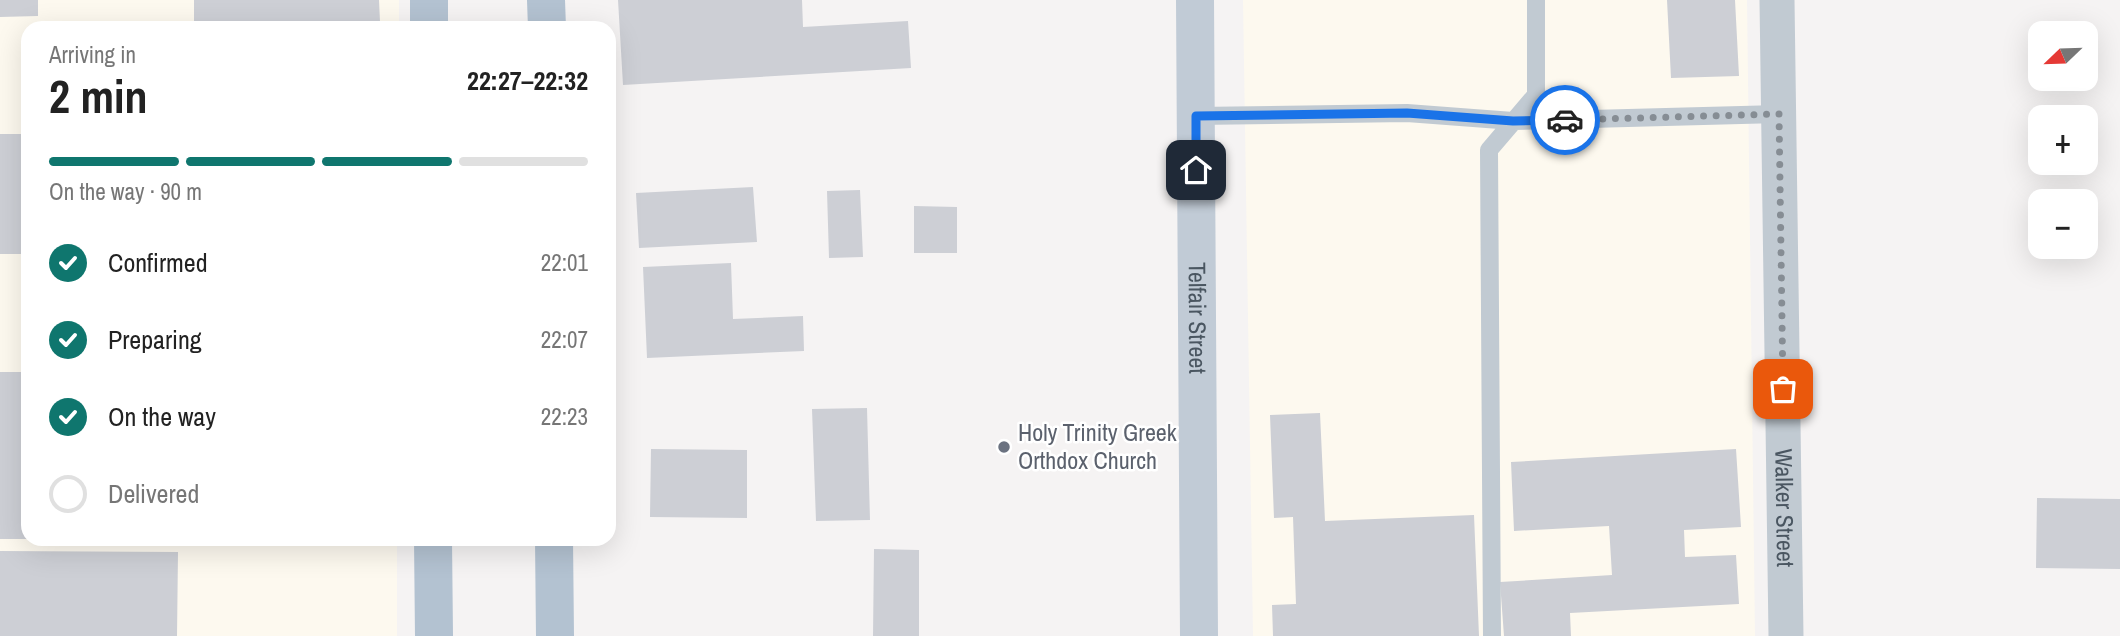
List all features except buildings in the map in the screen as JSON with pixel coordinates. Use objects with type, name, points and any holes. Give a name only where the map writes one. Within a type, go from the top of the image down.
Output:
[{"type":"main road","points":[[429,0],[429,21]]},
{"type":"main road","points":[[546,0],[547,21]]},
{"type":"main road","points":[[433,546],[434,636]]},
{"type":"main road","points":[[554,546],[555,636]]},
{"type":"street","name":"Telfair Street","points":[[1195,0],[1199,636]]},
{"type":"street","name":"Walker Street","points":[[1777,0],[1786,636]]},
{"type":"lane","points":[[1492,636],[1489,150],[1536,95],[1536,0]]},
{"type":"lane","points":[[1196,116],[1407,113],[1513,121],[1779,114]]},
{"type":"shaded area","points":[[0,0],[399,0],[399,21],[21,21],[21,546],[397,546],[397,636],[0,636]]},
{"type":"shaded area","points":[[1243,0],[1747,0],[1755,636],[1253,636]]},
{"type":"way so far","points":[[1565,120],[1779,114],[1783,389]]},
{"type":"place","name":"Holy Trinity Greek Orthdox Church","points":[[1004,447]]},
{"type":"route","points":[[1196,170],[1196,116],[1407,113],[1513,121],[1565,120]]}]
